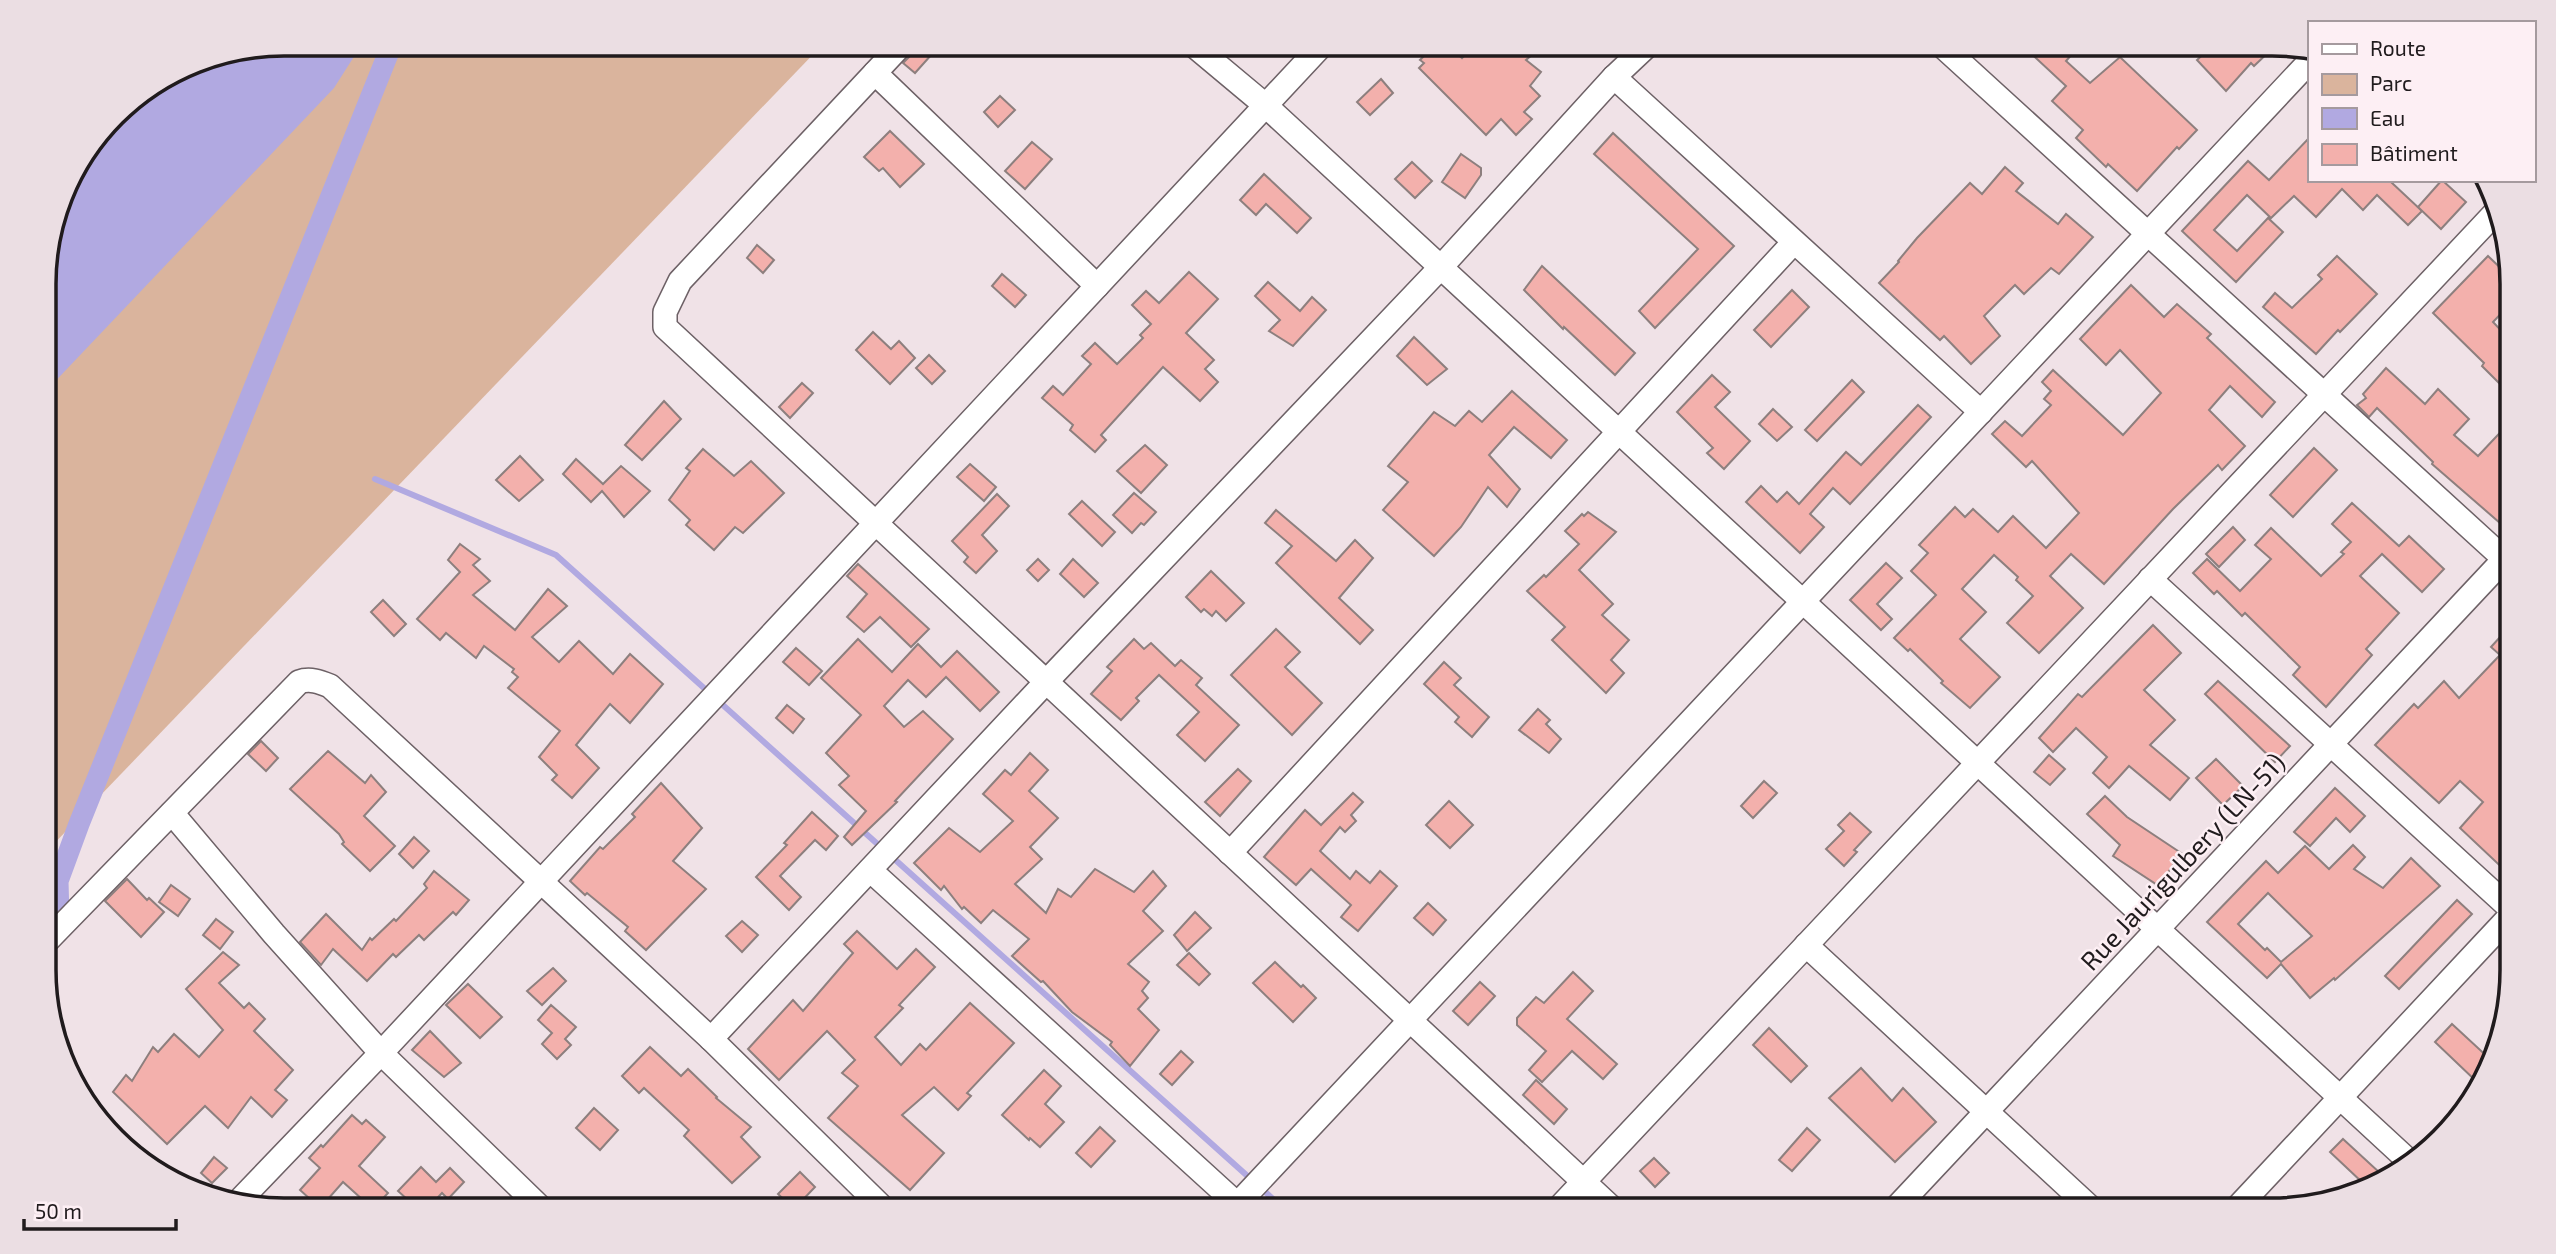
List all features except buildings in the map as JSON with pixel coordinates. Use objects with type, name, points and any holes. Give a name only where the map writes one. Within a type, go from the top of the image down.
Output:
[{"type":"street","points":[[891,56],[680,281],[665,312],[665,327],[1601,1198]]},
{"type":"street","points":[[1206,56],[1265,105],[2403,1156]]},
{"type":"street","points":[[245,1195],[381,1053],[1311,56]]},
{"type":"street","points":[[711,1039],[1441,267],[1636,56]]},
{"type":"street","points":[[1961,56],[2323,394],[2500,550]]},
{"type":"street","points":[[1242,1198],[2308,63]]},
{"type":"street","points":[[875,73],[1097,286]]},
{"type":"street","points":[[1614,77],[1981,412]]},
{"type":"street","points":[[1569,1198],[2323,394],[2492,224]]},
{"type":"street","points":[[1230,853],[1794,242]]},
{"type":"street","name":"Rue Jaurigulbery (LN-51)","points":[[1905,1198],[2500,567]]},
{"type":"street","points":[[2150,579],[2500,901]]},
{"type":"street","points":[[56,932],[299,682],[306,679],[320,682],[330,686],[711,1039],[873,1198]]},
{"type":"street","points":[[172,813],[274,934],[381,1053],[532,1198]]},
{"type":"street","points":[[870,870],[1224,1198]]},
{"type":"street","points":[[2246,1198],[2500,925]]},
{"type":"street","points":[[1806,946],[2080,1198]]},
{"type":"green space","points":[[811,56],[56,842],[56,269],[60,240],[73,197],[94,158],[123,123],[158,94],[197,73],[255,58]]},
{"type":"water","points":[[284,56],[354,56],[334,88],[56,380],[56,269],[60,240],[73,197],[87,170],[103,145],[123,123],[145,103],[170,87],[197,73],[240,60]]},
{"type":"waterway","points":[[56,920],[59,917],[58,881],[79,824],[387,56]]},
{"type":"waterway","points":[[375,479],[556,555],[883,849]]},
{"type":"waterway","points":[[891,856],[1253,1181]]},
{"type":"waterway","points":[[1261,1188],[1272,1198]]}]
